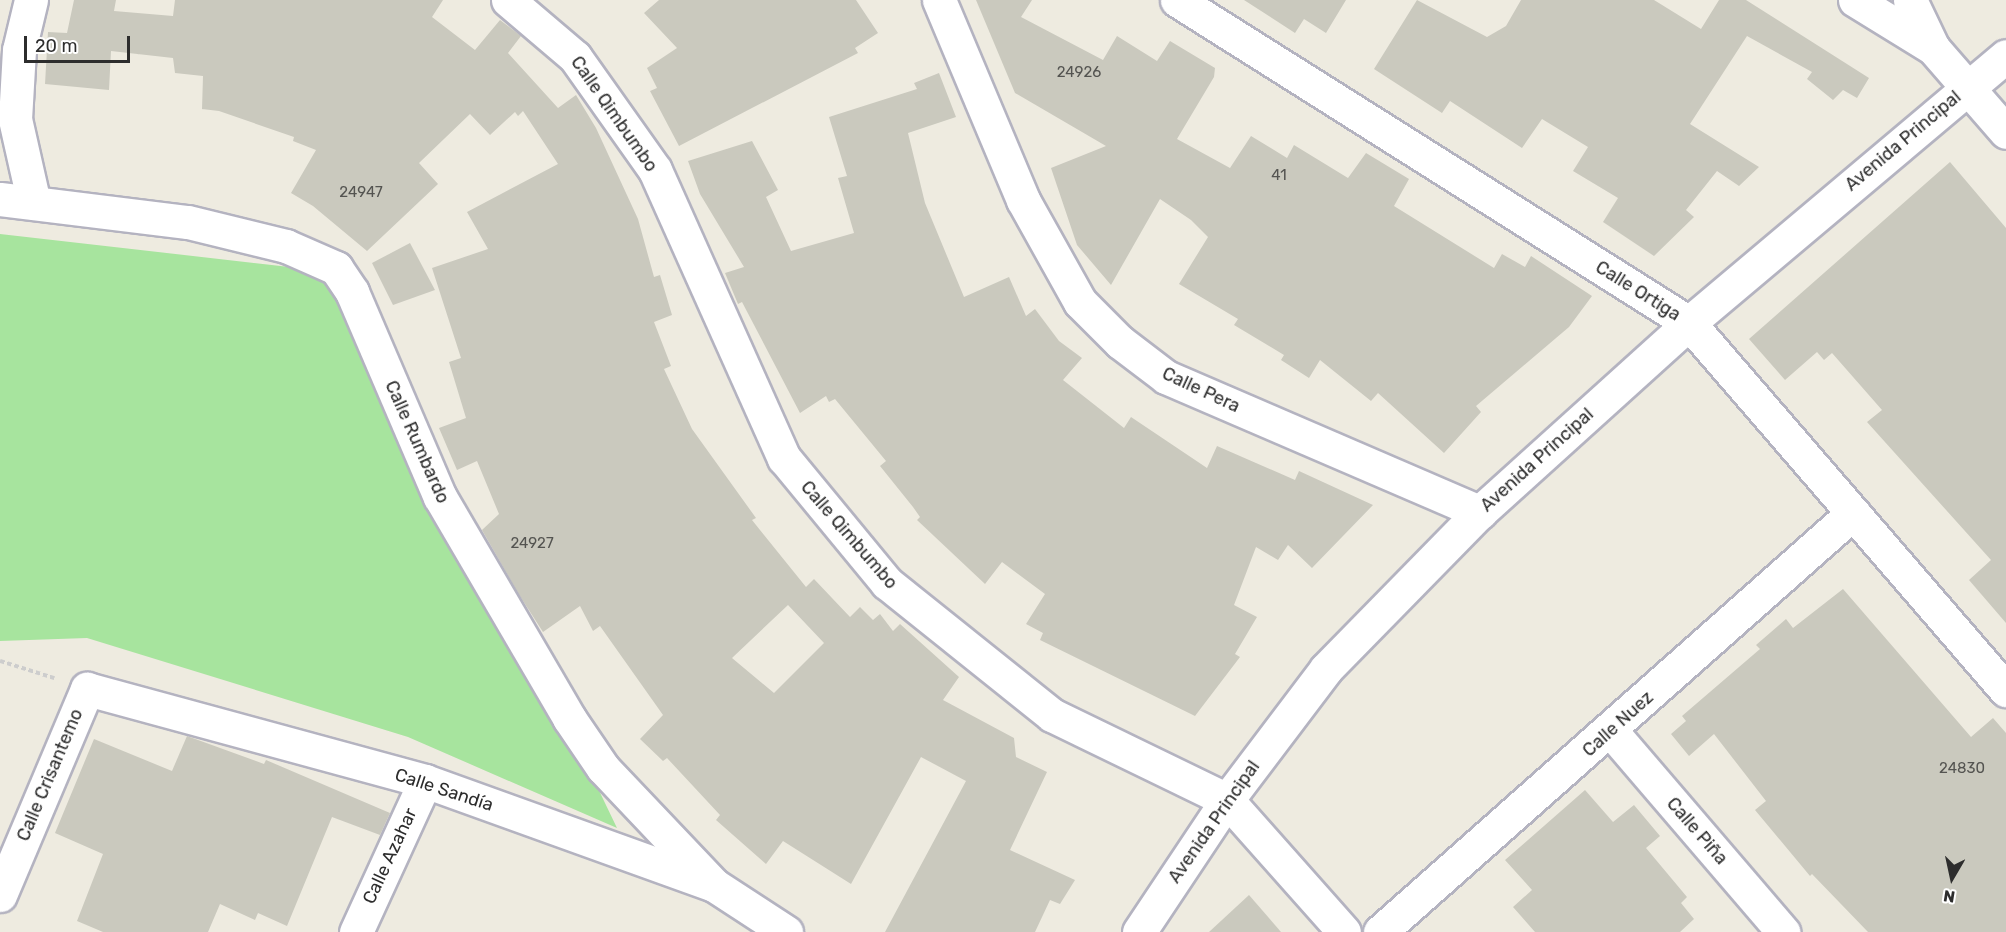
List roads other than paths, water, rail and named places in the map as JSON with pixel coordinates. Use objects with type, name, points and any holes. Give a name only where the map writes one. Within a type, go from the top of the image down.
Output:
[{"type":"street","points":[[31,0],[20,51],[15,119],[34,203]]},
{"type":"street","name":"Calle Qimbumbo","points":[[508,0],[575,57],[655,170],[784,458],[887,583],[1052,715],[1227,800],[1344,932]]},
{"type":"street","name":"Calle Pera","points":[[939,0],[1023,200],[1080,302],[1120,342],[1166,377],[1480,512]]},
{"type":"street","name":"Calle Ortiga","points":[[1177,0],[1689,323],[2006,690]]},
{"type":"street","points":[[1855,0],[1932,48],[2006,132]]},
{"type":"street","points":[[1910,0],[1932,48]]},
{"type":"street","name":"Avenida Principal","points":[[1139,932],[1227,800],[1326,669],[1480,512],[1689,323],[2006,56]]},
{"type":"street","name":"Calle Rumbardo","points":[[0,199],[188,222],[286,246],[336,268],[352,292],[440,497],[569,718],[603,768],[714,885]]},
{"type":"street","name":"Calle Nuez","points":[[1380,932],[1611,731],[1853,513]]},
{"type":"street","name":"Calle Sandía","points":[[87,689],[424,781],[714,885],[786,932]]},
{"type":"street","name":"Calle Crisantemo","points":[[0,895],[87,689]]},
{"type":"street","name":"Calle Piña","points":[[1611,731],[1784,932]]},
{"type":"street","name":"Calle Azahar","points":[[356,932],[424,781]]}]
